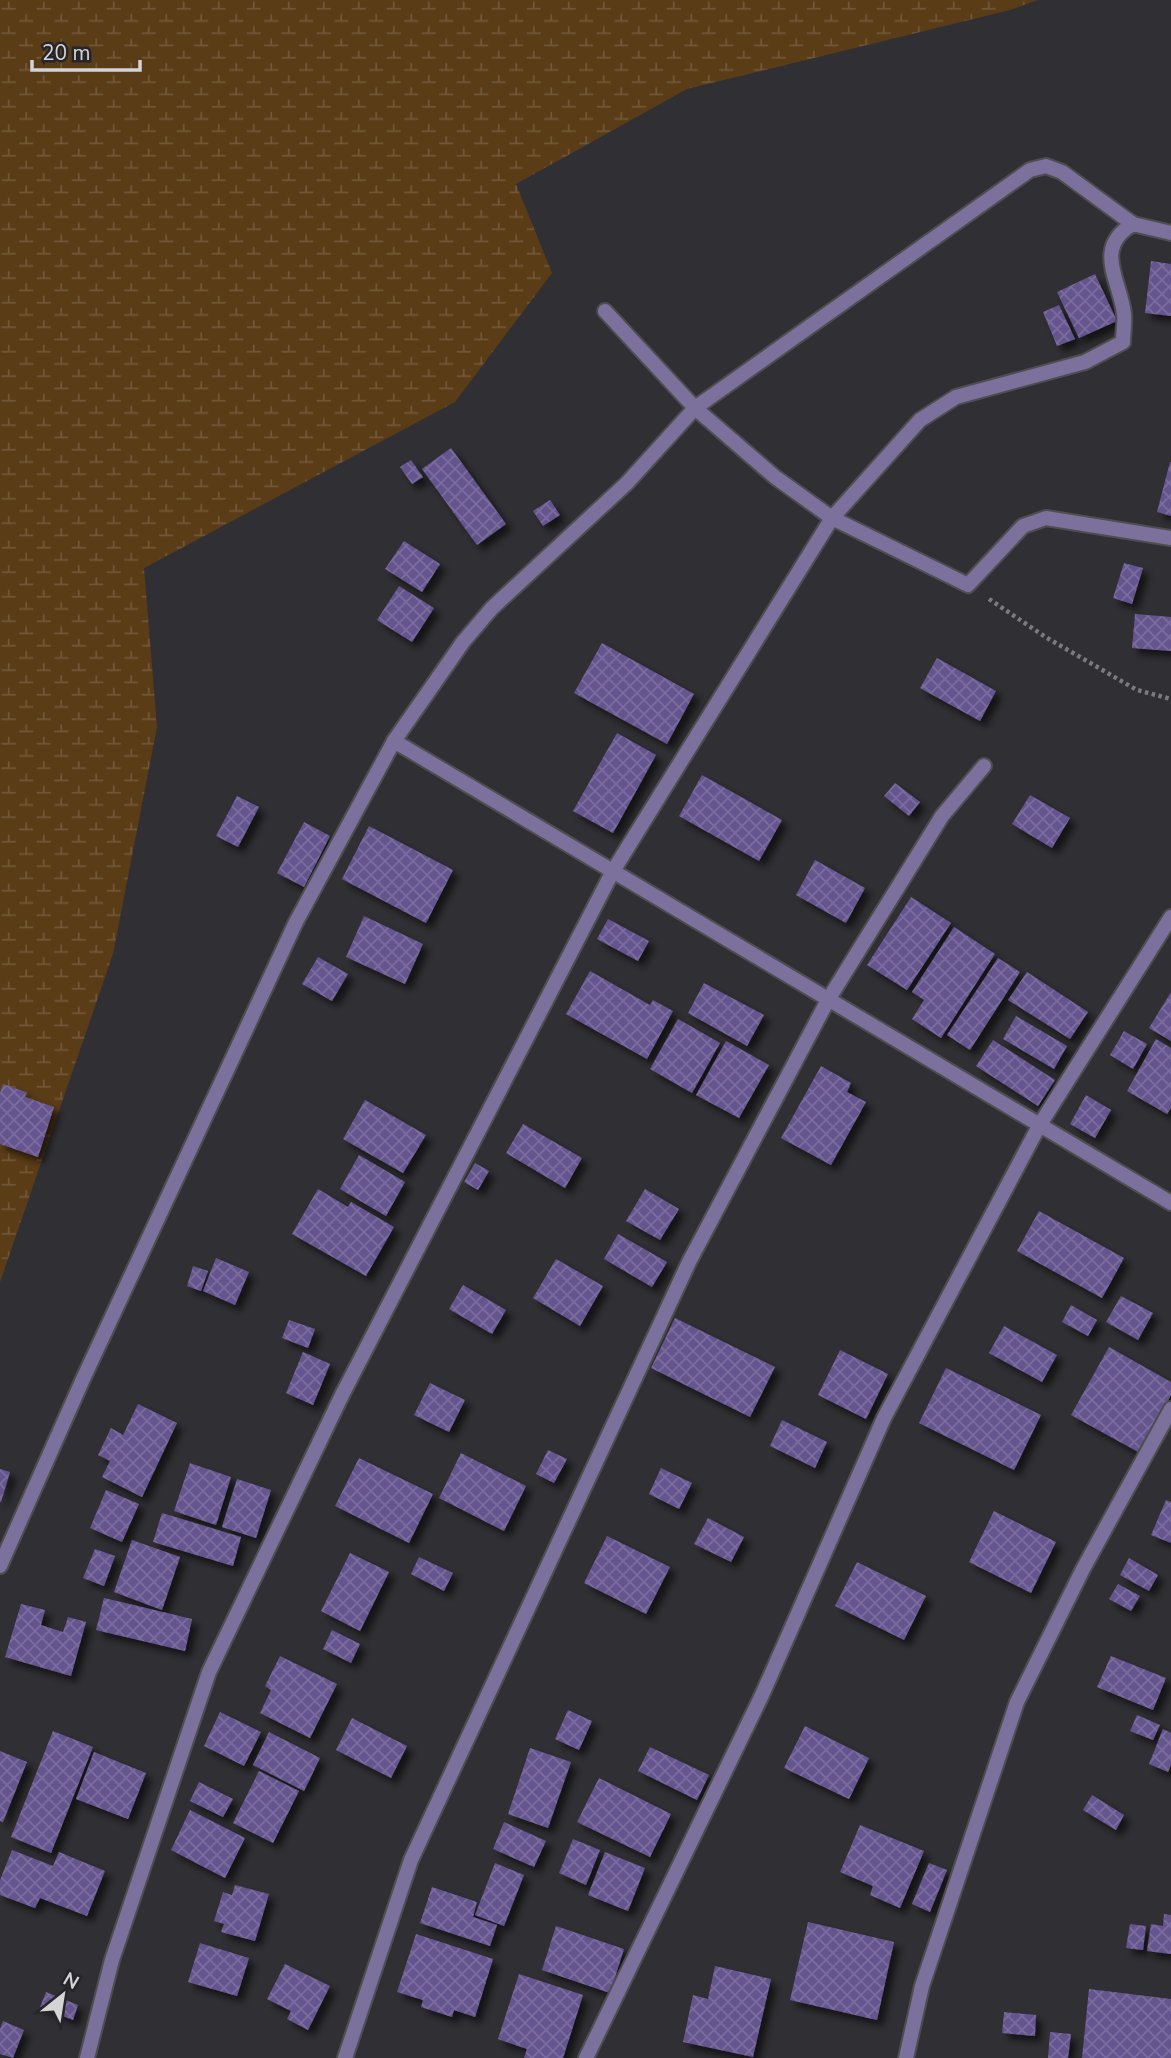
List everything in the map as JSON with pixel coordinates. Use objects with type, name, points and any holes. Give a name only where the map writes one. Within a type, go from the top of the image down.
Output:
[{"type":"street","points":[[0,1566],[83,1378],[296,922],[394,741],[463,642],[492,608],[627,483],[695,408],[1030,170],[1046,166],[1062,172],[1133,224],[1171,233]]},
{"type":"street","points":[[87,2058],[112,1960],[209,1672],[342,1395],[613,872],[832,518],[920,420],[956,397],[1085,362],[1122,342],[1124,313],[1111,272],[1114,242],[1123,230],[1133,224]]},
{"type":"street","points":[[605,311],[695,408],[775,477],[832,518],[968,585],[1023,526],[1046,518],[1171,538]]},
{"type":"street","points":[[394,741],[1171,1203]]},
{"type":"street","points":[[345,2058],[411,1860],[690,1262],[828,1000],[942,816],[984,766]]},
{"type":"street","points":[[586,2058],[762,1695],[884,1419],[1040,1126],[1171,917]]},
{"type":"street","points":[[906,2058],[922,1986],[1017,1702],[1083,1569],[1171,1409]]},
{"type":"path","points":[[968,585],[1046,638],[1137,690],[1171,699]]},
{"type":"green space","points":[[0,0],[1038,0],[1010,10],[687,89],[516,184],[552,273],[455,402],[144,568],[157,727],[113,954],[0,1282]]},
{"type":"building","points":[[1151,261],[1171,264],[1171,316],[1145,313]]},
{"type":"building","points":[[1095,274],[1117,321],[1079,338],[1057,292]]},
{"type":"building","points":[[1059,305],[1075,339],[1057,346],[1043,312]]},
{"type":"building","points":[[451,448],[506,524],[477,545],[422,469]]},
{"type":"building","points":[[411,460],[423,477],[412,484],[400,467]]},
{"type":"building","points":[[1171,462],[1171,516],[1157,512]]},
{"type":"building","points":[[550,500],[560,515],[543,526],[533,511]]},
{"type":"building","points":[[404,541],[440,564],[422,592],[385,569]]},
{"type":"building","points":[[1124,563],[1143,568],[1132,604],[1113,598]]},
{"type":"building","points":[[399,586],[434,608],[412,642],[377,620]]},
{"type":"building","points":[[1135,614],[1171,617],[1171,651],[1132,648]]},
{"type":"building","points":[[602,643],[694,694],[667,744],[574,693]]},
{"type":"building","points":[[937,658],[996,691],[980,721],[920,688]]},
{"type":"building","points":[[617,733],[656,755],[613,833],[573,811]]},
{"type":"building","points":[[702,775],[782,820],[759,861],[679,816]]},
{"type":"building","points":[[895,783],[920,802],[909,816],[884,796]]},
{"type":"building","points":[[1030,795],[1070,818],[1052,848],[1012,824]]},
{"type":"building","points":[[237,796],[259,807],[238,847],[216,836]]},
{"type":"building","points":[[304,822],[330,836],[304,887],[277,873]]},
{"type":"building","points":[[369,826],[453,870],[426,923],[342,879]]},
{"type":"building","points":[[815,860],[865,888],[846,923],[796,895]]},
{"type":"building","points":[[911,897],[951,923],[907,990],[867,965]]},
{"type":"building","points":[[364,916],[423,944],[405,984],[346,957]]},
{"type":"building","points":[[608,919],[649,941],[638,961],[597,939]]},
{"type":"building","points":[[954,927],[995,954],[941,1038],[912,1019],[924,1000],[912,992]]},
{"type":"building","points":[[318,957],[348,974],[332,1001],[302,984]]},
{"type":"building","points":[[998,958],[1020,972],[970,1050],[947,1035]]},
{"type":"building","points":[[590,971],[650,1005],[653,1000],[673,1011],[647,1059],[566,1014]]},
{"type":"building","points":[[1027,972],[1088,1012],[1070,1039],[1008,1000]]},
{"type":"building","points":[[704,983],[764,1015],[747,1046],[688,1013]]},
{"type":"building","points":[[1171,992],[1171,1041],[1149,1028]]},
{"type":"building","points":[[1016,1016],[1067,1046],[1054,1069],[1003,1039]]},
{"type":"building","points":[[678,1019],[720,1043],[692,1093],[650,1069]]},
{"type":"building","points":[[1124,1031],[1147,1044],[1133,1069],[1110,1055]]},
{"type":"building","points":[[1156,1039],[1171,1048],[1171,1108],[1167,1114],[1127,1091]]},
{"type":"building","points":[[993,1040],[1055,1080],[1038,1106],[976,1066]]},
{"type":"building","points":[[726,1041],[769,1065],[739,1118],[696,1095]]},
{"type":"building","points":[[821,1066],[851,1083],[847,1092],[866,1102],[831,1165],[781,1138]]},
{"type":"building","points":[[3,1084],[26,1092],[25,1097],[54,1107],[38,1157],[0,1144],[0,1093]]},
{"type":"building","points":[[1086,1095],[1111,1110],[1095,1138],[1070,1124]]},
{"type":"building","points":[[365,1100],[426,1135],[403,1173],[343,1139]]},
{"type":"building","points":[[523,1124],[582,1158],[565,1188],[506,1153]]},
{"type":"building","points":[[359,1155],[405,1182],[386,1216],[340,1189]]},
{"type":"building","points":[[475,1163],[489,1171],[478,1190],[464,1182]]},
{"type":"building","points":[[318,1189],[348,1207],[351,1202],[394,1227],[366,1276],[292,1234]]},
{"type":"building","points":[[645,1189],[679,1209],[660,1240],[626,1221]]},
{"type":"building","points":[[1039,1211],[1124,1258],[1102,1298],[1017,1251]]},
{"type":"building","points":[[618,1234],[667,1262],[652,1287],[604,1259]]},
{"type":"building","points":[[216,1258],[249,1272],[235,1305],[203,1291]]},
{"type":"building","points":[[556,1259],[603,1286],[580,1326],[533,1298]]},
{"type":"building","points":[[193,1266],[208,1271],[201,1291],[187,1286]]},
{"type":"building","points":[[463,1285],[506,1310],[492,1334],[449,1309]]},
{"type":"building","points":[[1121,1296],[1153,1313],[1138,1340],[1106,1322]]},
{"type":"building","points":[[1071,1305],[1097,1320],[1088,1336],[1062,1322]]},
{"type":"building","points":[[675,1318],[775,1367],[750,1417],[651,1368]]},
{"type":"building","points":[[289,1320],[315,1329],[308,1348],[282,1338]]},
{"type":"building","points":[[1004,1326],[1057,1355],[1042,1382],[989,1353]]},
{"type":"building","points":[[1109,1347],[1171,1382],[1171,1395],[1140,1453],[1071,1415]]},
{"type":"building","points":[[840,1350],[888,1374],[866,1419],[818,1395]]},
{"type":"building","points":[[303,1352],[330,1364],[313,1405],[286,1393]]},
{"type":"building","points":[[946,1368],[1041,1415],[1014,1470],[919,1423]]},
{"type":"building","points":[[430,1383],[465,1400],[449,1432],[414,1415]]},
{"type":"building","points":[[138,1404],[177,1423],[142,1497],[102,1477],[110,1461],[98,1455],[111,1428],[123,1435]]},
{"type":"building","points":[[782,1420],[827,1442],[815,1468],[770,1446]]},
{"type":"building","points":[[548,1450],[567,1459],[554,1483],[536,1474]]},
{"type":"building","points":[[461,1453],[526,1486],[504,1531],[439,1498]]},
{"type":"building","points":[[359,1458],[433,1494],[409,1543],[335,1506]]},
{"type":"building","points":[[190,1463],[231,1477],[216,1525],[174,1511]]},
{"type":"building","points":[[661,1468],[692,1483],[679,1509],[649,1494]]},
{"type":"building","points":[[0,1469],[10,1472],[1,1502],[0,1502]]},
{"type":"building","points":[[237,1479],[271,1490],[256,1538],[222,1527]]},
{"type":"building","points":[[106,1490],[139,1504],[122,1542],[90,1528]]},
{"type":"building","points":[[1166,1500],[1171,1502],[1171,1543],[1151,1535]]},
{"type":"building","points":[[994,1511],[1056,1542],[1031,1593],[969,1562]]},
{"type":"building","points":[[162,1513],[241,1537],[233,1566],[153,1542]]},
{"type":"building","points":[[708,1518],[744,1537],[731,1562],[694,1544]]},
{"type":"building","points":[[607,1536],[670,1567],[646,1614],[584,1583]]},
{"type":"building","points":[[132,1540],[180,1557],[162,1610],[114,1592]]},
{"type":"building","points":[[95,1549],[115,1556],[104,1586],[83,1578]]},
{"type":"building","points":[[350,1553],[389,1572],[360,1631],[321,1611]]},
{"type":"building","points":[[419,1557],[453,1573],[444,1591],[411,1574]]},
{"type":"building","points":[[1129,1558],[1158,1575],[1149,1591],[1120,1575]]},
{"type":"building","points":[[857,1562],[926,1596],[904,1640],[835,1606]]},
{"type":"building","points":[[1118,1584],[1140,1596],[1131,1611],[1109,1599]]},
{"type":"building","points":[[104,1598],[192,1619],[185,1651],[96,1630]]},
{"type":"building","points":[[21,1604],[45,1610],[41,1625],[63,1632],[68,1617],[86,1622],[71,1676],[5,1657]]},
{"type":"building","points":[[332,1630],[360,1644],[351,1663],[323,1649]]},
{"type":"building","points":[[280,1656],[337,1684],[310,1738],[260,1713],[271,1690],[265,1686]]},
{"type":"building","points":[[1111,1656],[1166,1678],[1153,1710],[1097,1687]]},
{"type":"building","points":[[568,1710],[592,1721],[579,1750],[555,1739]]},
{"type":"building","points":[[220,1712],[261,1732],[244,1766],[204,1746]]},
{"type":"building","points":[[1137,1715],[1160,1725],[1153,1740],[1130,1731]]},
{"type":"building","points":[[352,1718],[407,1746],[391,1778],[336,1750]]},
{"type":"building","points":[[805,1726],[869,1758],[849,1799],[784,1768]]},
{"type":"building","points":[[1163,1729],[1171,1733],[1171,1765],[1168,1772],[1149,1764]]},
{"type":"building","points":[[53,1731],[93,1747],[51,1853],[11,1837]]},
{"type":"building","points":[[269,1732],[320,1758],[304,1791],[253,1765]]},
{"type":"building","points":[[650,1747],[709,1775],[697,1800],[638,1771]]},
{"type":"building","points":[[530,1748],[571,1762],[548,1828],[508,1814]]},
{"type":"building","points":[[0,1751],[27,1762],[3,1822],[0,1821]]},
{"type":"building","points":[[94,1752],[146,1773],[128,1819],[76,1799]]},
{"type":"building","points":[[259,1771],[299,1791],[273,1843],[233,1823]]},
{"type":"building","points":[[599,1778],[671,1814],[650,1857],[577,1822]]},
{"type":"building","points":[[199,1782],[233,1799],[223,1817],[190,1801]]},
{"type":"building","points":[[1092,1795],[1124,1815],[1116,1830],[1083,1810]]},
{"type":"building","points":[[190,1810],[245,1838],[225,1878],[171,1850]]},
{"type":"building","points":[[504,1822],[546,1841],[534,1867],[493,1849]]},
{"type":"building","points":[[860,1825],[924,1851],[900,1908],[870,1895],[873,1886],[840,1872]]},
{"type":"building","points":[[573,1839],[600,1850],[586,1885],[559,1873]]},
{"type":"building","points":[[12,1850],[53,1866],[59,1852],[105,1871],[87,1916],[40,1898],[35,1908],[0,1895],[0,1880]]},
{"type":"building","points":[[605,1852],[645,1868],[628,1911],[588,1895]]},
{"type":"building","points":[[495,1863],[524,1875],[504,1926],[475,1915]]},
{"type":"building","points":[[929,1863],[947,1870],[930,1912],[912,1904]]},
{"type":"building","points":[[235,1885],[269,1894],[255,1941],[221,1932],[224,1924],[214,1921],[223,1892],[232,1895]]},
{"type":"building","points":[[432,1887],[477,1902],[473,1917],[497,1925],[490,1946],[420,1923]]},
{"type":"building","points":[[1164,1914],[1171,1915],[1171,1954],[1147,1951],[1151,1924],[1163,1926]]},
{"type":"building","points":[[808,1922],[894,1942],[877,2020],[790,2000]]},
{"type":"building","points":[[1130,1924],[1146,1926],[1143,1950],[1126,1948]]},
{"type":"building","points":[[556,1926],[624,1949],[610,1993],[542,1970]]},
{"type":"building","points":[[416,1934],[493,1959],[475,2017],[454,2010],[452,2017],[421,2007],[423,2000],[397,1992]]},
{"type":"building","points":[[200,1943],[249,1958],[237,1996],[188,1982]]},
{"type":"building","points":[[285,1964],[330,1986],[308,2030],[287,2019],[291,2011],[267,1999]]},
{"type":"building","points":[[715,1966],[771,1979],[753,2057],[683,2042],[693,1995],[708,1999]]},
{"type":"building","points":[[519,1974],[583,1995],[563,2058],[524,2058],[527,2049],[498,2039]]},
{"type":"building","points":[[1089,1989],[1171,1999],[1171,2058],[1082,2058]]},
{"type":"building","points":[[46,1992],[78,2005],[73,2020],[40,2007]]},
{"type":"building","points":[[1004,2012],[1036,2015],[1035,2036],[1002,2033]]},
{"type":"building","points":[[3,2021],[24,2030],[13,2058],[0,2054],[0,2029]]},
{"type":"building","points":[[1050,2032],[1071,2034],[1068,2058],[1048,2058]]}]
